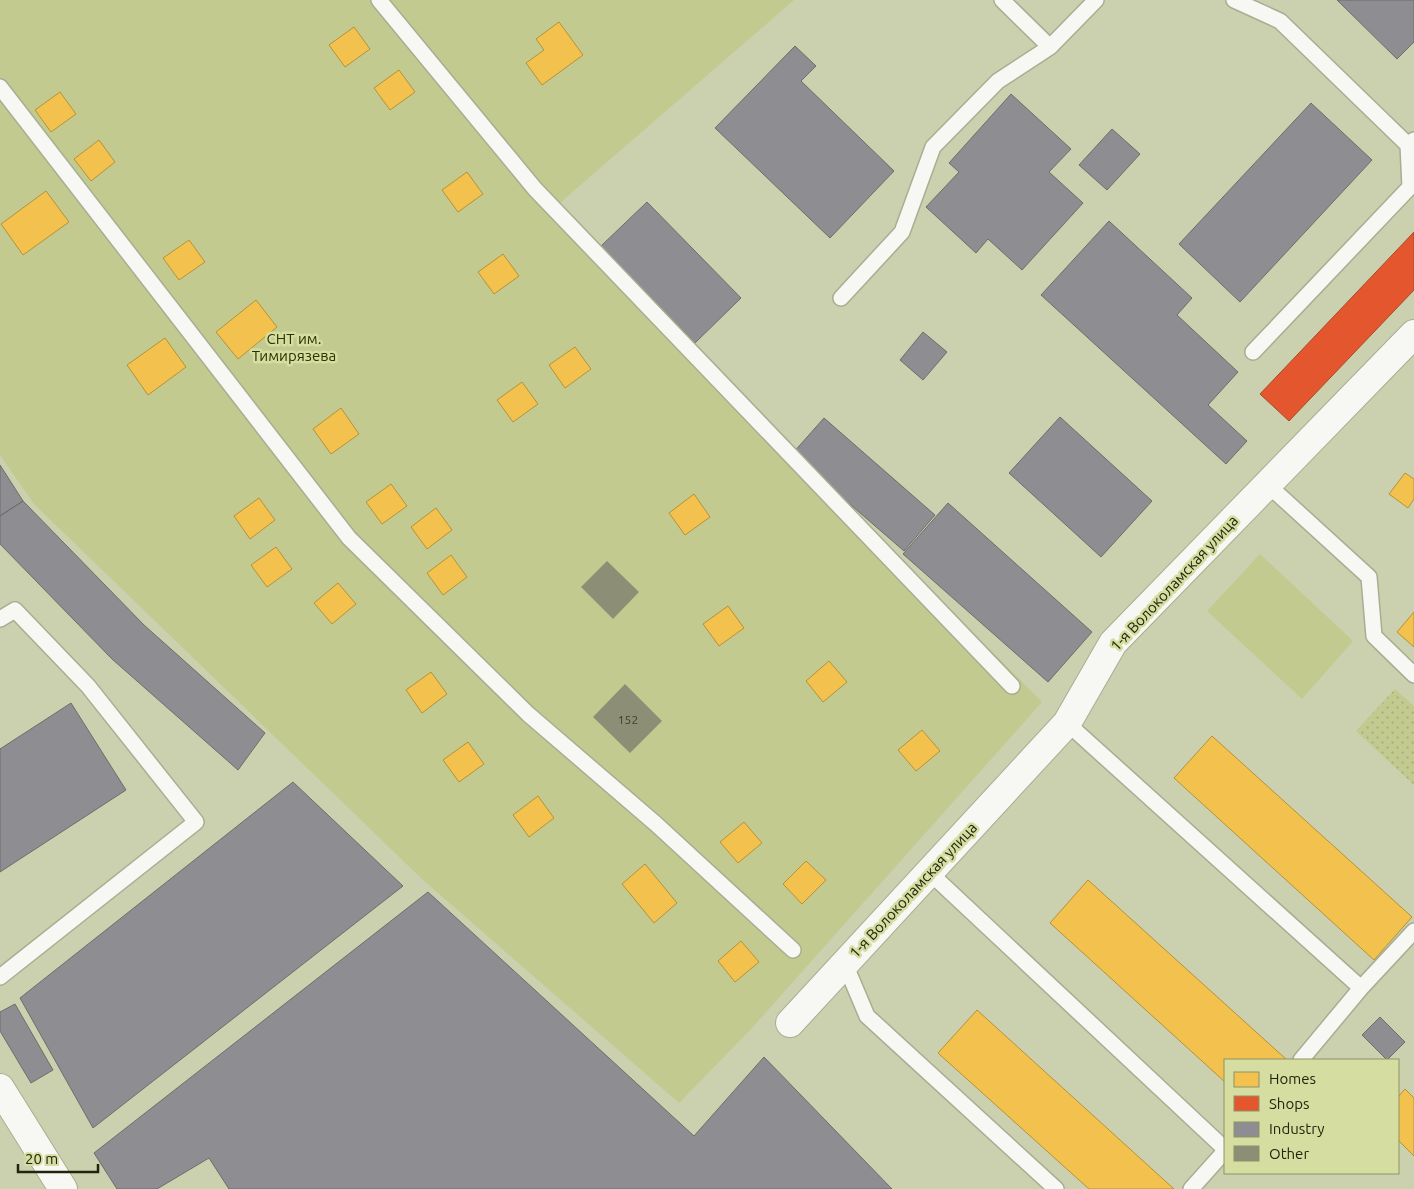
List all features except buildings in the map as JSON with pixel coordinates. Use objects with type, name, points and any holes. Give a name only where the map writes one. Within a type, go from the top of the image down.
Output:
[{"type":"street","name":"1-я Волоколамская улица","points":[[790,1024],[1067,723],[1113,643],[1414,334]]},
{"type":"street","points":[[0,1088],[63,1189]]},
{"type":"lane","points":[[379,0],[535,189],[1012,686]]},
{"type":"lane","points":[[1002,0],[1050,47]]},
{"type":"lane","points":[[840,298],[902,232],[933,147],[998,81],[1050,47],[1096,0]]},
{"type":"lane","points":[[1234,0],[1280,21],[1411,143],[1410,187],[1253,352]]},
{"type":"lane","points":[[0,87],[349,538],[528,714],[656,824],[793,950]]},
{"type":"lane","points":[[1267,484],[1369,577],[1374,636],[1414,675]]},
{"type":"lane","points":[[0,619],[15,610],[88,686],[196,822],[0,977]]},
{"type":"lane","points":[[1067,723],[1361,988]]},
{"type":"lane","points":[[929,872],[1224,1149]]},
{"type":"lane","points":[[1302,1059],[1361,988],[1414,931]]},
{"type":"lane","points":[[845,964],[867,1016],[1056,1189]]},
{"type":"lane","points":[[1191,1189],[1224,1151]]},
{"type":"green space","name":"СНТ им. Тимирязева","points":[[0,0],[794,0],[554,208],[1042,702],[751,1029],[679,1103],[422,879],[34,504],[0,455]]},
{"type":"green space","points":[[1260,554],[1353,641],[1302,699],[1207,611]]},
{"type":"green space","points":[[1395,689],[1414,706],[1414,785],[1356,731]]}]
